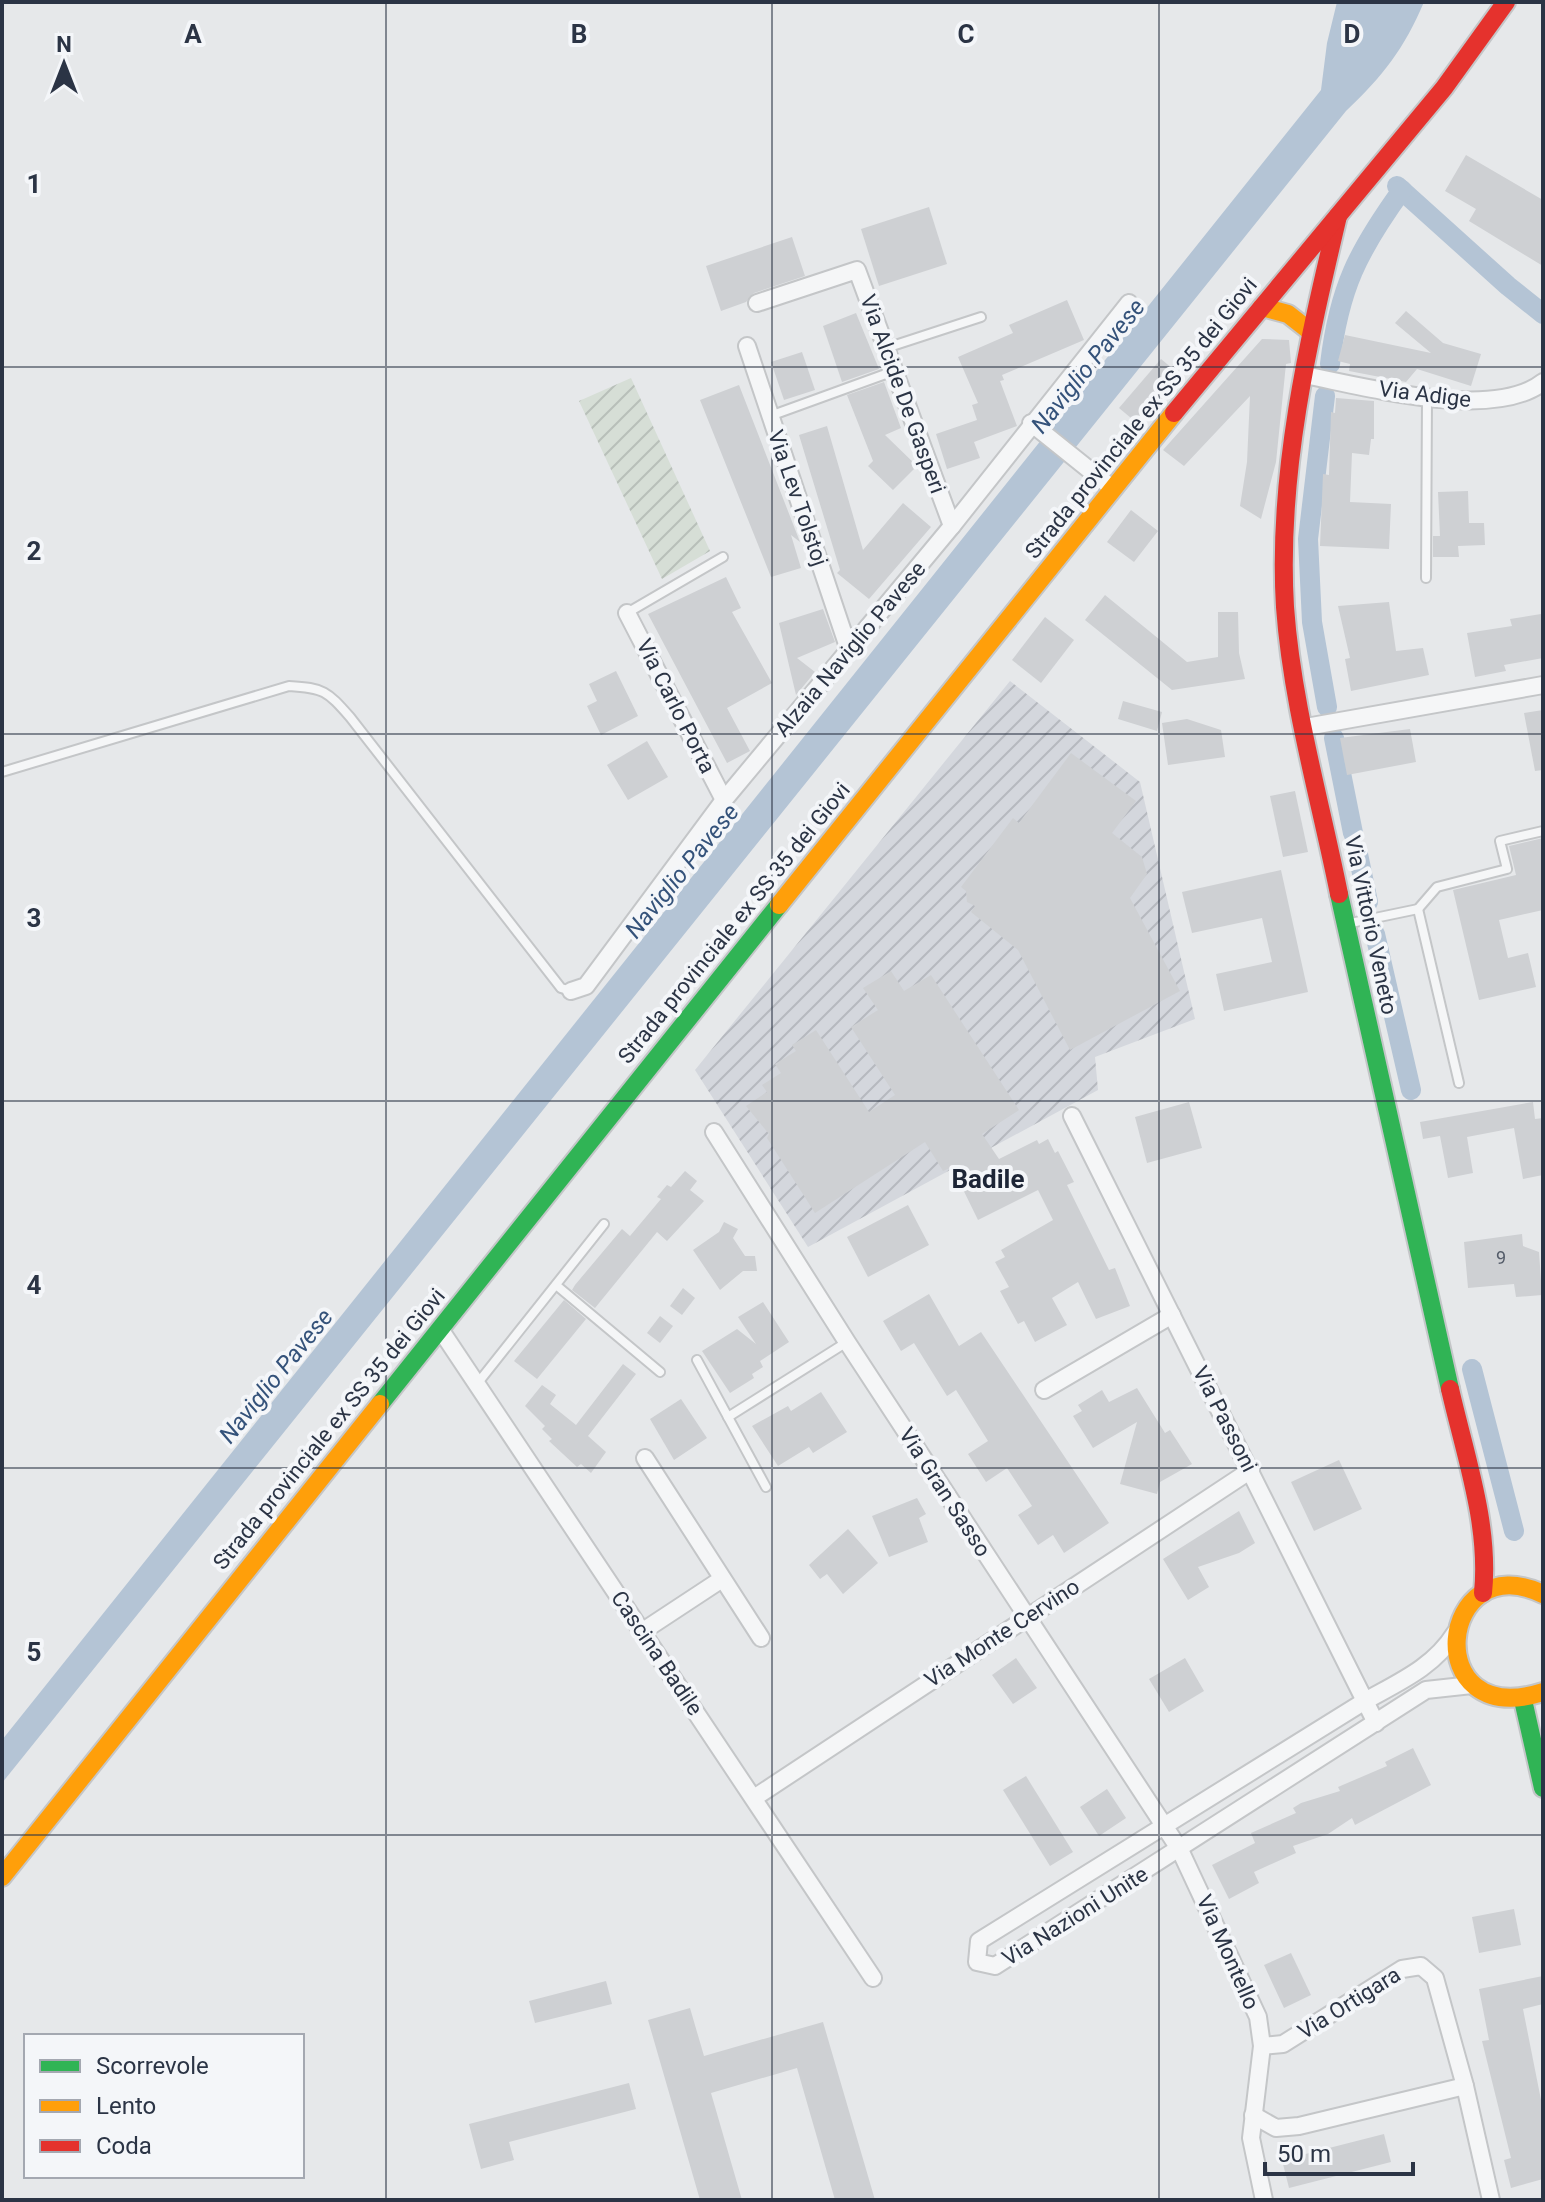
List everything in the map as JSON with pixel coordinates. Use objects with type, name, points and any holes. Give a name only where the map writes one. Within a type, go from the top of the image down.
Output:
[{"type":"main road","name":"Strada provinciale ex SS 35 dei Giovi","points":[[2,1877],[1112,488],[1452,79],[1506,2]]},
{"type":"main road","name":"Via Vittorio Veneto","points":[[1338,216],[1311,332],[1287,499],[1284,558],[1287,627],[1345,924],[1480,1522],[1486,1564],[1483,1593]]},
{"type":"main road","points":[[1262,307],[1288,314],[1311,332]]},
{"type":"main road","name":"Via Vittorio Veneto","points":[[1480,1522],[1516,1585]]},
{"type":"main road","points":[[1543,1594],[1516,1585],[1483,1593],[1465,1610],[1455,1633],[1455,1652],[1461,1670],[1472,1685],[1496,1698],[1523,1700],[1543,1692]]},
{"type":"main road","points":[[1523,1700],[1543,1788]]},
{"type":"street","name":"Via Alcide De Gasperi","points":[[757,303],[857,270],[952,526]]},
{"type":"street","name":"Alzaia Naviglio Pavese","points":[[571,991],[586,986],[724,800],[1036,427],[1129,303]]},
{"type":"street","name":"Via Lev Tolstoj","points":[[747,346],[849,650]]},
{"type":"street","name":"Via Adige","points":[[1304,375],[1427,398],[1486,401],[1541,387]]},
{"type":"street","points":[[1036,427],[1112,488]]},
{"type":"street","name":"Via Carlo Porta","points":[[627,613],[724,800]]},
{"type":"street","points":[[1306,727],[1543,685]]},
{"type":"street","name":"Via Passoni","points":[[1072,1116],[1376,1723]]},
{"type":"street","name":"Via Gran Sasso","points":[[714,1132],[1025,1617],[1180,1850]]},
{"type":"street","points":[[1044,1390],[1172,1315]]},
{"type":"street","name":"Cascina Badile","points":[[440,1329],[873,1978]]},
{"type":"street","points":[[645,1458],[761,1638]]},
{"type":"street","name":"Via Monte Cervino","points":[[754,1798],[1251,1470]]},
{"type":"street","points":[[643,1631],[722,1579]]},
{"type":"street","name":"Via Nazioni Unite","points":[[1455,1633],[1437,1657],[979,1941],[977,1962],[995,1966],[1426,1690],[1454,1684],[1472,1685]]},
{"type":"street","name":"Via Montello","points":[[1180,1850],[1252,2003],[1262,2046],[1253,2115],[1253,2153],[1264,2200]]},
{"type":"street","name":"Via Ortigara","points":[[1262,2046],[1283,2044],[1402,1969],[1421,1966],[1430,1970],[1435,1978],[1465,2086],[1491,2200]]},
{"type":"street","points":[[1253,2115],[1276,2128],[1299,2126],[1465,2086]]},
{"type":"lane","points":[[886,348],[981,317]]},
{"type":"lane","points":[[770,416],[894,371]]},
{"type":"lane","points":[[1426,578],[1427,398]]},
{"type":"lane","points":[[627,613],[723,557]]},
{"type":"lane","points":[[2,772],[289,686],[318,688],[329,693],[350,717],[561,988],[571,991]]},
{"type":"lane","points":[[1345,924],[1418,909],[1437,887],[1507,869],[1500,841],[1543,831]]},
{"type":"lane","points":[[1418,909],[1459,1083]]},
{"type":"lane","points":[[476,1384],[604,1224]]},
{"type":"lane","points":[[556,1285],[660,1372]]},
{"type":"lane","points":[[728,1417],[847,1342]]},
{"type":"lane","points":[[697,1360],[766,1487]]},
{"type":"shaded area","points":[[631,378],[710,551],[662,579],[579,401]]},
{"type":"shaded area","points":[[1010,681],[1140,782],[1195,1019],[1095,1057],[1098,1090],[808,1247],[695,1070]]},
{"type":"water","points":[[1337,2],[1424,2],[1409,34],[1382,74],[1346,111],[2,1783],[2,1740],[1321,90],[1327,43]]},
{"type":"building","points":[[1466,155],[1543,200],[1543,266],[1469,221],[1476,209],[1445,191]]},
{"type":"building","points":[[929,207],[947,264],[879,286],[861,229]]},
{"type":"building","points":[[792,237],[805,276],[754,293],[746,302],[721,311],[706,266]]},
{"type":"building","points":[[1067,300],[1084,340],[1002,375],[1004,380],[1000,381],[1017,426],[974,442],[980,458],[947,469],[936,434],[977,420],[972,405],[978,403],[958,357],[1013,333],[1009,325]]},
{"type":"building","points":[[1406,311],[1443,343],[1481,354],[1471,386],[1417,369],[1406,382],[1349,371],[1350,364],[1338,361],[1345,335],[1431,353],[1395,323]]},
{"type":"building","points":[[856,313],[879,369],[842,382],[823,326]]},
{"type":"building","points":[[1262,339],[1289,340],[1291,363],[1286,364],[1276,462],[1261,519],[1240,506],[1247,462],[1250,396],[1184,466],[1163,450]]},
{"type":"building","points":[[802,352],[815,390],[784,400],[771,362]]},
{"type":"building","points":[[1161,359],[1179,374],[1137,423],[1119,408]]},
{"type":"building","points":[[884,382],[901,428],[885,435],[917,466],[893,490],[868,466],[873,461],[847,395]]},
{"type":"building","points":[[739,385],[800,542],[791,535],[801,568],[771,577],[700,400]]},
{"type":"building","points":[[1336,398],[1374,401],[1374,439],[1371,439],[1369,455],[1352,453],[1350,502],[1391,504],[1389,549],[1320,546],[1323,474],[1329,475],[1331,412],[1335,413]]},
{"type":"building","points":[[827,426],[863,550],[903,503],[931,527],[869,599],[837,573],[840,570],[799,435]]},
{"type":"building","points":[[1468,491],[1469,523],[1484,523],[1485,545],[1458,546],[1459,557],[1433,557],[1433,536],[1440,536],[1438,492]]},
{"type":"building","points":[[1131,510],[1158,531],[1134,562],[1107,542]]},
{"type":"building","points":[[726,577],[741,608],[732,612],[772,683],[727,708],[750,751],[727,763],[648,614]]},
{"type":"building","points":[[1105,595],[1187,662],[1218,657],[1218,612],[1238,612],[1239,653],[1245,679],[1172,690],[1085,620]]},
{"type":"building","points":[[1389,602],[1396,651],[1423,648],[1429,675],[1351,691],[1345,659],[1350,658],[1338,606]]},
{"type":"building","points":[[823,609],[835,642],[797,658],[815,672],[796,695],[779,623]]},
{"type":"building","points":[[1541,614],[1543,658],[1504,665],[1506,671],[1475,677],[1467,633],[1512,626],[1510,619]]},
{"type":"building","points":[[1045,617],[1074,640],[1041,683],[1012,660]]},
{"type":"building","points":[[616,671],[638,716],[601,735],[587,706],[597,701],[589,684]]},
{"type":"building","points":[[1123,701],[1162,712],[1157,731],[1118,719]]},
{"type":"building","points":[[1543,710],[1543,770],[1535,771],[1524,713]]},
{"type":"building","points":[[1187,719],[1221,730],[1225,757],[1168,765],[1162,723]]},
{"type":"building","points":[[1410,729],[1416,762],[1347,775],[1340,738]]},
{"type":"building","points":[[647,741],[668,777],[628,800],[607,765]]},
{"type":"building","points":[[1071,753],[1136,801],[1112,833],[1142,857],[1147,874],[1130,898],[1180,991],[1070,1050],[1018,950],[971,912],[975,906],[967,902],[966,891],[961,887],[1013,818],[1019,823]]},
{"type":"building","points":[[1295,791],[1308,852],[1283,857],[1270,796]]},
{"type":"building","points":[[1543,838],[1543,910],[1499,920],[1508,958],[1528,953],[1536,987],[1479,1000],[1453,890],[1516,875],[1509,846]]},
{"type":"building","points":[[1281,870],[1308,992],[1224,1011],[1216,974],[1272,962],[1262,918],[1192,933],[1182,892]]},
{"type":"building","points":[[891,971],[904,991],[931,975],[1019,1110],[982,1134],[999,1159],[1037,1140],[1039,1144],[1048,1139],[1055,1153],[1058,1151],[1074,1182],[1067,1185],[1109,1270],[1115,1268],[1130,1306],[1096,1319],[1078,1282],[1052,1298],[1067,1325],[1035,1342],[1024,1321],[1018,1324],[1000,1291],[1009,1287],[995,1262],[1005,1257],[1001,1250],[1053,1220],[1038,1190],[978,1220],[952,1167],[943,1171],[925,1142],[815,1213],[767,1138],[769,1134],[746,1106],[767,1092],[762,1085],[781,1073],[775,1064],[796,1051],[792,1045],[816,1030],[869,1112],[895,1095],[851,1027],[878,1010],[863,988]]},
{"type":"building","points":[[1189,1102],[1202,1148],[1147,1163],[1135,1117]]},
{"type":"building","points":[[1533,1102],[1535,1119],[1543,1118],[1543,1175],[1523,1179],[1514,1128],[1467,1137],[1473,1173],[1448,1178],[1440,1136],[1423,1139],[1420,1122]]},
{"type":"building","points":[[685,1171],[697,1181],[690,1190],[704,1201],[667,1241],[657,1232],[595,1308],[572,1290],[622,1229],[630,1236],[661,1199],[657,1197],[667,1185],[671,1187]]},
{"type":"building","points":[[908,1205],[929,1245],[868,1277],[847,1237]]},
{"type":"building","points":[[724,1222],[738,1229],[733,1238],[745,1256],[755,1256],[757,1271],[743,1271],[720,1290],[693,1250],[719,1232]]},
{"type":"building","points":[[1522,1234],[1523,1246],[1539,1252],[1542,1295],[1516,1297],[1514,1284],[1468,1288],[1464,1242]]},
{"type":"building","points":[[683,1288],[695,1298],[682,1315],[670,1306]]},
{"type":"building","points":[[929,1294],[959,1346],[981,1332],[1109,1523],[1064,1553],[1053,1535],[1038,1545],[1018,1515],[1032,1506],[1007,1468],[986,1482],[968,1454],[988,1441],[956,1390],[947,1396],[914,1343],[901,1351],[883,1321]]},
{"type":"building","points":[[564,1300],[586,1319],[537,1379],[514,1361]]},
{"type":"building","points":[[763,1302],[789,1342],[760,1361],[763,1367],[752,1374],[754,1378],[730,1393],[702,1351],[737,1329],[756,1344],[738,1317]]},
{"type":"building","points":[[660,1316],[673,1326],[660,1343],[647,1333]]},
{"type":"building","points":[[623,1364],[636,1374],[588,1436],[606,1452],[591,1473],[581,1464],[577,1467],[549,1441],[552,1439],[542,1429],[545,1426],[525,1406],[542,1385],[556,1395],[550,1404],[576,1425]]},
{"type":"building","points":[[1137,1388],[1165,1433],[1170,1430],[1192,1464],[1160,1482],[1157,1494],[1120,1484],[1137,1422],[1093,1448],[1073,1416],[1082,1411],[1078,1405],[1102,1390],[1109,1402]]},
{"type":"building","points":[[821,1392],[847,1432],[813,1453],[809,1447],[778,1466],[752,1426],[788,1406],[791,1411]]},
{"type":"building","points":[[681,1399],[707,1438],[674,1460],[650,1419]]},
{"type":"building","points":[[1339,1460],[1362,1509],[1314,1531],[1291,1482]]},
{"type":"building","points":[[917,1498],[926,1514],[919,1518],[928,1542],[889,1557],[872,1516]]},
{"type":"building","points":[[1239,1511],[1255,1543],[1239,1553],[1198,1567],[1209,1587],[1188,1600],[1163,1559]]},
{"type":"building","points":[[848,1529],[878,1563],[843,1594],[827,1574],[820,1579],[809,1565]]},
{"type":"building","points":[[1016,1658],[1037,1688],[1013,1704],[992,1675]]},
{"type":"building","points":[[1185,1658],[1204,1691],[1169,1712],[1149,1679]]},
{"type":"building","points":[[1413,1748],[1431,1785],[1355,1825],[1352,1818],[1328,1834],[1293,1846],[1296,1853],[1254,1872],[1259,1883],[1229,1899],[1212,1865],[1255,1843],[1251,1833],[1296,1813],[1293,1808],[1301,1803],[1340,1791],[1338,1787],[1387,1766],[1385,1762]]},
{"type":"building","points":[[1026,1776],[1073,1852],[1050,1866],[1003,1790]]},
{"type":"building","points":[[1107,1789],[1126,1818],[1099,1836],[1080,1807]]},
{"type":"building","points":[[1514,1909],[1521,1945],[1479,1953],[1472,1917]]},
{"type":"building","points":[[1291,1953],[1311,1995],[1284,2008],[1264,1965]]},
{"type":"building","points":[[1543,1976],[1543,2004],[1523,2009],[1543,2110],[1543,2179],[1511,2188],[1504,2160],[1511,2158],[1482,2041],[1489,2040],[1479,1989]]},
{"type":"building","points":[[606,1981],[612,2004],[535,2023],[529,2001]]},
{"type":"building","points":[[690,2008],[704,2056],[823,2022],[875,2200],[835,2200],[797,2068],[711,2093],[742,2200],[700,2200],[648,2020]]},
{"type":"building","points":[[629,2083],[636,2109],[509,2142],[514,2160],[481,2169],[469,2124]]},
{"type":"building","points":[[1384,2134],[1391,2162],[1289,2188],[1282,2160]]},
{"type":"waterway","points":[[1397,186],[1543,314]]},
{"type":"waterway","points":[[1330,364],[1339,313],[1353,271],[1373,232],[1402,190]]},
{"type":"waterway","points":[[1325,396],[1308,539],[1312,622],[1327,707]]},
{"type":"waterway","points":[[1334,738],[1353,833]]},
{"type":"waterway","points":[[1358,854],[1368,902]]},
{"type":"waterway","points":[[1375,934],[1411,1090]]},
{"type":"waterway","points":[[1472,1369],[1514,1531]]},
{"type":"traffic: fast","points":[[1339,894],[1450,1389]]},
{"type":"traffic: fast","points":[[380,1404],[779,905]]},
{"type":"traffic: fast","points":[[1523,1700],[1543,1788]]},
{"type":"traffic: slow","points":[[1262,307],[1288,314],[1311,332]]},
{"type":"traffic: slow","points":[[779,905],[1174,413]]},
{"type":"traffic: slow","points":[[2,1877],[380,1404]]},
{"type":"traffic: slow","points":[[1543,1594],[1508,1585],[1481,1594],[1464,1614],[1457,1639],[1460,1665],[1476,1687],[1503,1697],[1543,1692]]},
{"type":"traffic: jam","points":[[1174,413],[1444,88],[1506,2]]},
{"type":"traffic: jam","points":[[1338,216],[1297,410],[1290,459],[1284,558],[1285,607],[1294,679],[1339,894]]},
{"type":"traffic: jam","points":[[1450,1389],[1480,1516],[1483,1593]]},
{"type":"district","name":"Badile","points":[[988,1179]]},
{"type":"water label","name":"Naviglio Pavese","points":[[1088,366]]},
{"type":"water label","name":"Naviglio Pavese","points":[[682,871]]},
{"type":"water label","name":"Naviglio Pavese","points":[[276,1376]]}]
